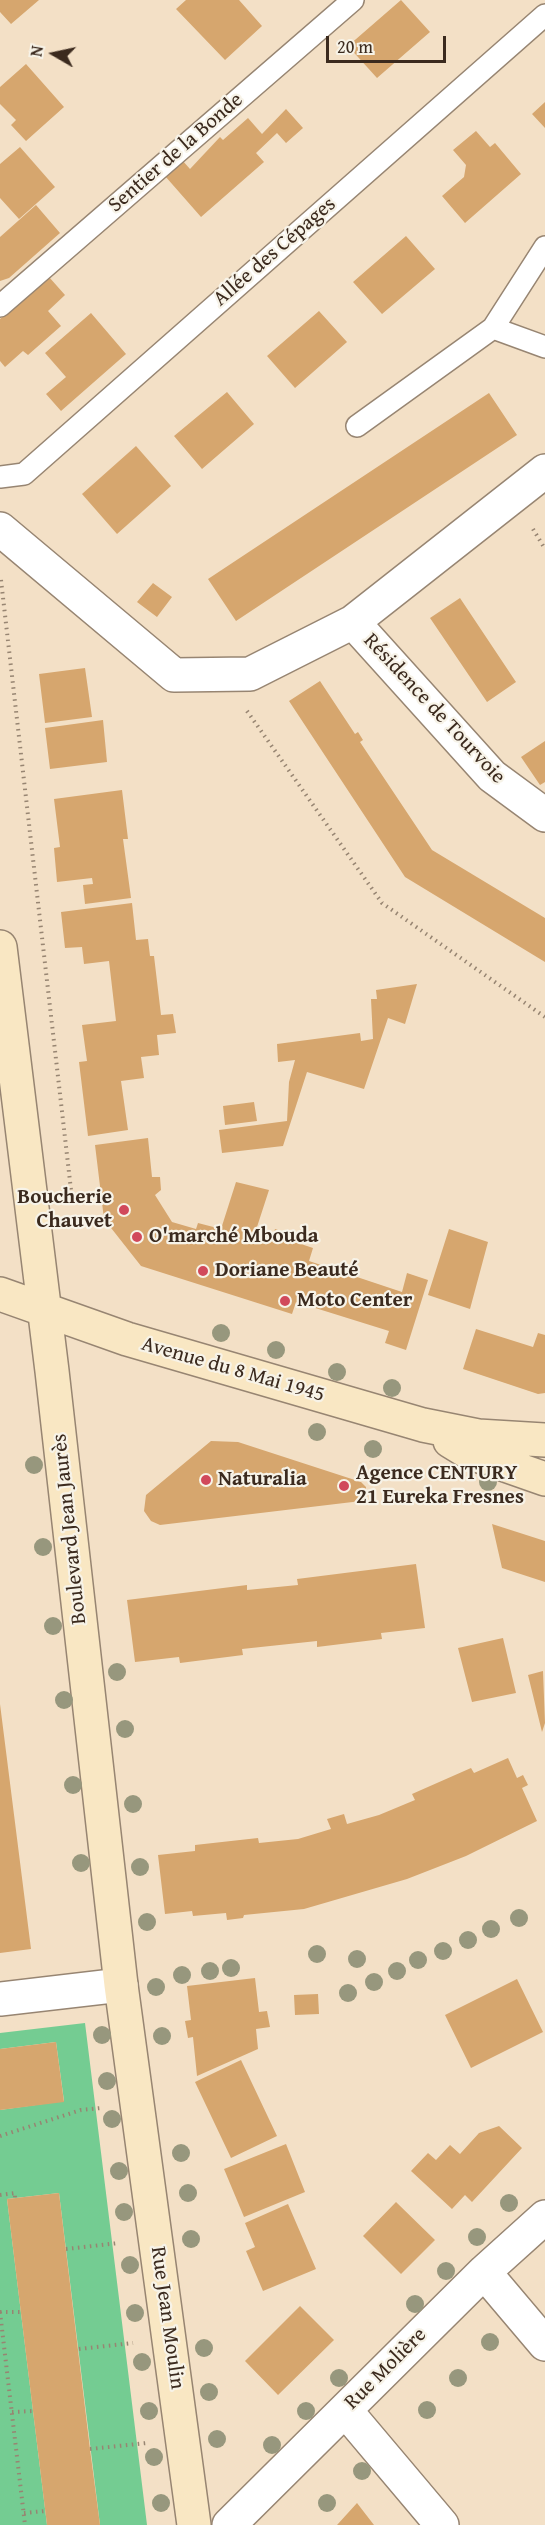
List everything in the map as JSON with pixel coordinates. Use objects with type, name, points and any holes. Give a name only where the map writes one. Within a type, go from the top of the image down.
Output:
[{"type":"main road","name":"Boulevard Jean Jaurès","points":[[0,947],[121,1984],[138,2108]]},
{"type":"main road","name":"Avenue du 8 Mai 1945","points":[[0,1294],[127,1339],[423,1425],[478,1436],[545,1440]]},
{"type":"main road","name":"Avenue du 8 Mai 1945","points":[[423,1425],[468,1452],[545,1479]]},
{"type":"main road","name":"Rue Jean Moulin","points":[[138,2108],[194,2525]]},
{"type":"street","name":"Résidence de Tourvoie","points":[[0,528],[174,675],[250,674],[353,622],[545,471]]},
{"type":"street","name":"Résidence de Tourvoie","points":[[353,622],[492,776],[545,814]]},
{"type":"street","points":[[0,1999],[121,1984]]},
{"type":"street","name":"Rue Molière","points":[[229,2525],[484,2272],[545,2217]]},
{"type":"street","points":[[484,2272],[545,2344]]},
{"type":"street","points":[[345,2410],[442,2525]]},
{"type":"lane","name":"Sentier de la Bonde","points":[[0,306],[353,0]]},
{"type":"lane","name":"Allée des Cépages","points":[[0,477],[24,474],[545,15]]},
{"type":"lane","points":[[357,426],[493,328],[545,247]]},
{"type":"lane","points":[[493,328],[545,347]]},
{"type":"path","points":[[0,570],[71,1190],[32,1218]]},
{"type":"path","points":[[221,674],[382,903],[545,1017]]},
{"type":"path","points":[[0,2136],[81,2110],[138,2108]]},
{"type":"path","points":[[0,2195],[15,2193],[15,2198]]},
{"type":"path","points":[[66,2249],[156,2239]]},
{"type":"path","points":[[21,2312],[0,2312],[25,2525]]},
{"type":"path","points":[[78,2349],[170,2339]]},
{"type":"path","points":[[12,2412],[33,2411]]},
{"type":"path","points":[[90,2449],[183,2440]]},
{"type":"path","points":[[24,2513],[45,2511]]},
{"type":"green space","points":[[85,2023],[147,2525],[100,2525],[59,2193],[7,2199],[47,2525],[0,2525],[0,2110],[64,2101],[56,2042],[0,2049],[0,2033]]},
{"type":"building","points":[[0,0],[39,0],[11,24],[0,12]]},
{"type":"building","points":[[186,0],[239,0],[262,26],[225,60],[176,9]]},
{"type":"building","points":[[401,0],[430,32],[377,78],[348,46]]},
{"type":"building","points":[[26,64],[64,107],[26,141],[11,125],[16,120],[0,104],[0,87]]},
{"type":"building","points":[[545,102],[545,128],[532,114]]},
{"type":"building","points":[[286,109],[303,128],[286,143],[277,133],[256,153],[264,162],[201,217],[165,176],[182,160],[190,169],[220,137],[223,140],[248,118],[262,134]]},
{"type":"building","points":[[476,131],[490,147],[495,143],[521,174],[465,223],[442,196],[464,177],[466,165],[453,150]]},
{"type":"building","points":[[20,147],[55,187],[19,219],[0,198],[0,164]]},
{"type":"building","points":[[36,205],[60,233],[9,278],[0,281],[0,237]]},
{"type":"building","points":[[406,236],[435,269],[382,314],[353,282]]},
{"type":"building","points":[[49,277],[65,295],[48,311],[61,326],[28,355],[23,351],[5,367],[0,361],[0,319]]},
{"type":"building","points":[[319,311],[347,342],[295,388],[267,356]]},
{"type":"building","points":[[91,313],[126,354],[61,411],[46,394],[66,377],[45,353]]},
{"type":"building","points":[[227,392],[254,424],[202,469],[174,436]]},
{"type":"building","points":[[489,393],[517,435],[236,621],[208,579]]},
{"type":"building","points":[[136,446],[171,486],[117,534],[82,494]]},
{"type":"building","points":[[153,583],[172,597],[157,617],[137,602]]},
{"type":"building","points":[[460,598],[516,682],[487,702],[430,618]]},
{"type":"building","points":[[85,668],[92,717],[45,723],[39,674]]},
{"type":"building","points":[[320,681],[355,734],[358,732],[363,740],[360,742],[432,850],[545,918],[545,962],[405,877],[289,701]]},
{"type":"building","points":[[103,720],[107,762],[50,769],[45,728]]},
{"type":"building","points":[[545,741],[545,782],[540,785],[521,757]]},
{"type":"building","points":[[122,790],[128,839],[123,839],[131,898],[85,904],[83,885],[93,884],[92,878],[57,882],[54,848],[60,847],[54,799]]},
{"type":"building","points":[[132,903],[136,940],[148,939],[150,956],[154,956],[161,1015],[173,1014],[176,1033],[157,1035],[159,1055],[141,1057],[144,1078],[121,1081],[128,1130],[88,1136],[79,1062],[87,1061],[82,1025],[116,1021],[109,961],[84,964],[82,947],[65,948],[61,912]]},
{"type":"building","points":[[417,984],[405,1024],[388,1018],[364,1089],[307,1072],[283,1146],[222,1153],[219,1130],[287,1121],[289,1082],[295,1060],[278,1062],[277,1044],[360,1033],[361,1041],[373,1039],[371,999],[377,999],[376,990]]},
{"type":"building","points":[[254,1102],[257,1121],[225,1125],[223,1106]]},
{"type":"building","points":[[148,1138],[152,1177],[160,1177],[161,1190],[155,1195],[172,1222],[196,1229],[198,1223],[221,1229],[236,1182],[269,1190],[256,1230],[273,1235],[275,1229],[297,1236],[295,1242],[313,1248],[309,1261],[402,1292],[407,1273],[428,1280],[406,1350],[385,1343],[389,1331],[296,1302],[292,1314],[141,1266],[104,1219],[95,1145]]},
{"type":"building","points":[[449,1229],[488,1242],[470,1309],[428,1295]]},
{"type":"building","points":[[476,1329],[533,1347],[538,1333],[545,1335],[545,1393],[538,1394],[463,1369]]},
{"type":"building","points":[[211,1441],[238,1442],[361,1482],[366,1487],[366,1496],[361,1501],[160,1525],[151,1521],[144,1511],[146,1495]]},
{"type":"building","points":[[492,1524],[545,1541],[545,1582],[502,1568]]},
{"type":"building","points":[[416,1564],[425,1628],[381,1633],[382,1639],[317,1647],[317,1641],[242,1649],[243,1655],[180,1663],[179,1657],[135,1662],[127,1600],[247,1585],[247,1590],[298,1585],[297,1579]]},
{"type":"building","points":[[503,1638],[516,1693],[472,1702],[458,1648]]},
{"type":"building","points":[[543,1671],[545,1723],[542,1732],[528,1675]]},
{"type":"building","points":[[0,1704],[31,1949],[0,1953]]},
{"type":"building","points":[[508,1758],[517,1778],[523,1775],[528,1785],[522,1788],[537,1821],[466,1856],[407,1879],[304,1909],[244,1915],[243,1918],[227,1920],[226,1913],[193,1916],[192,1911],[165,1914],[158,1855],[195,1851],[195,1845],[258,1838],[259,1843],[298,1839],[331,1829],[327,1819],[344,1814],[347,1824],[379,1815],[415,1800],[412,1794],[471,1768],[474,1773]]},
{"type":"building","points":[[255,1978],[259,2012],[267,2011],[270,2027],[256,2029],[258,2049],[197,2076],[193,2037],[188,2038],[185,2021],[191,2020],[187,1986]]},
{"type":"building","points":[[517,1979],[543,2032],[471,2068],[445,2015]]},
{"type":"building","points":[[318,1994],[319,2014],[295,2015],[294,1995]]},
{"type":"building","points":[[56,2042],[64,2102],[0,2110],[0,2049]]},
{"type":"building","points":[[241,2060],[277,2136],[231,2158],[195,2082]]},
{"type":"building","points":[[499,2126],[522,2148],[472,2202],[465,2195],[452,2209],[411,2171],[428,2153],[436,2160],[450,2145],[460,2154],[479,2133]]},
{"type":"building","points":[[286,2144],[305,2192],[244,2217],[224,2169]]},
{"type":"building","points":[[59,2193],[100,2525],[47,2525],[7,2199]]},
{"type":"building","points":[[396,2202],[435,2240],[401,2274],[363,2236]]},
{"type":"building","points":[[288,2204],[316,2269],[263,2291],[246,2251],[255,2247],[245,2223]]},
{"type":"building","points":[[300,2306],[334,2340],[278,2395],[245,2361]]},
{"type":"building","points":[[357,2503],[374,2525],[337,2525]]},
{"type":"place","name":"Boucherie Chauvet","points":[[124,1210]]},
{"type":"place","name":"O'marché Mbouda","points":[[137,1237]]},
{"type":"place","name":"Doriane Beauté","points":[[203,1271]]},
{"type":"place","name":"Moto Center","points":[[285,1301]]},
{"type":"place","name":"Naturalia","points":[[206,1480]]},
{"type":"place","name":"Agence CENTURY 21 Eureka Fresnes","points":[[344,1486]]}]
